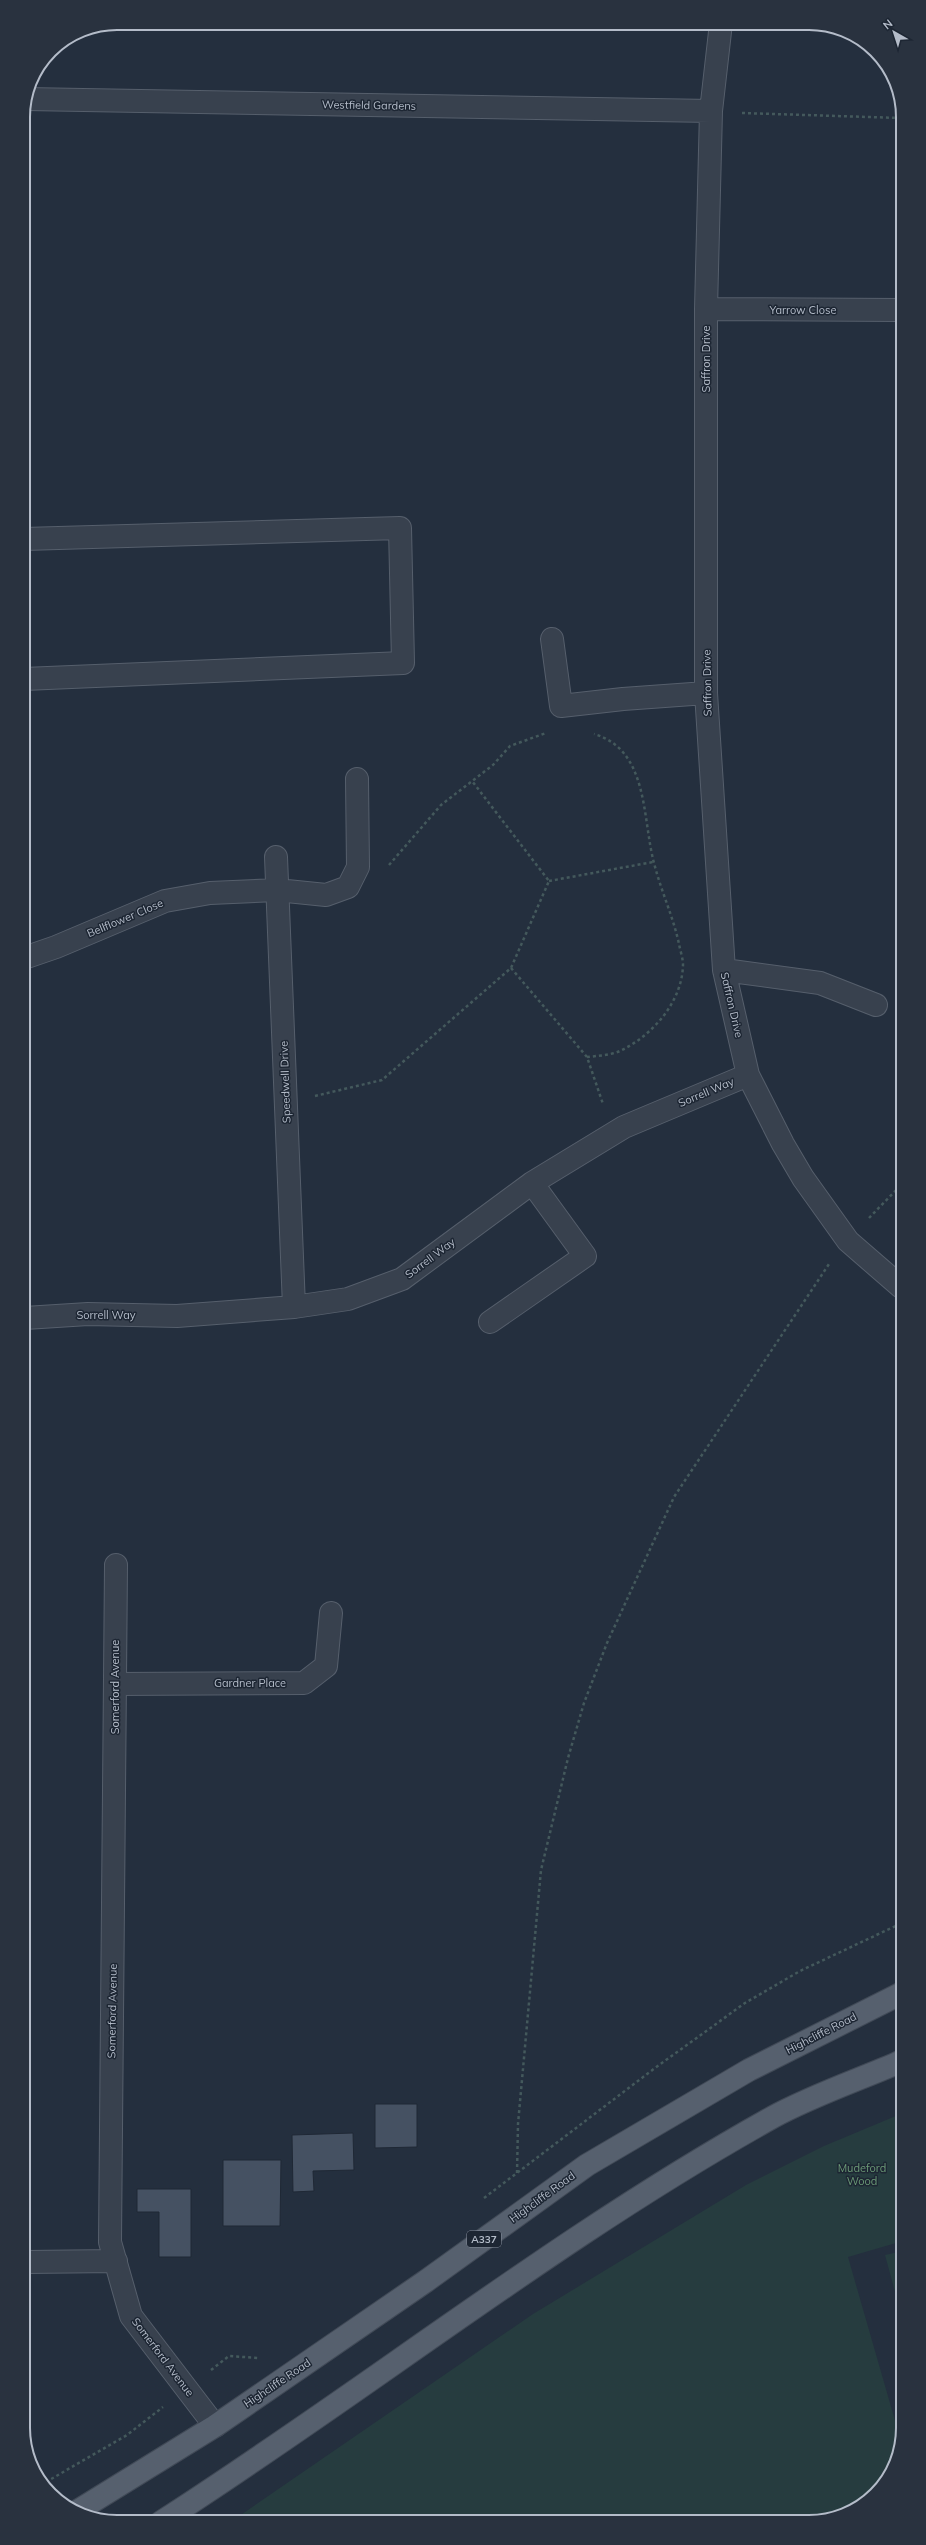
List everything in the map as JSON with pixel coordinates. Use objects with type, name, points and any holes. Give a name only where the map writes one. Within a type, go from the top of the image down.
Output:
[{"type":"main road","name":"Highcliffe Road","points":[[83,2508],[215,2426],[426,2280],[587,2165],[749,2070],[896,1996]]},
{"type":"main road","points":[[172,2515],[244,2469],[619,2208],[776,2116],[896,2063]]},
{"type":"street","name":"Saffron Drive","points":[[720,30],[711,111],[706,310],[706,693],[724,970],[748,1075],[803,1178],[848,1241],[896,1283]]},
{"type":"street","name":"Westfield Gardens","points":[[32,99],[711,111]]},
{"type":"street","name":"Yarrow Close","points":[[706,310],[896,310]]},
{"type":"street","points":[[30,539],[400,528],[403,663],[30,679]]},
{"type":"street","points":[[552,639],[561,706],[623,699],[706,693]]},
{"type":"street","name":"Bellflower Close","points":[[30,956],[56,947],[165,901],[210,893],[277,890],[326,895],[348,887],[358,867],[357,779]]},
{"type":"street","name":"Speedwell Drive","points":[[276,857],[294,1307]]},
{"type":"street","points":[[724,970],[820,983],[876,1005]]},
{"type":"street","name":"Sorrell Way","points":[[30,1318],[88,1314],[177,1316],[294,1307],[348,1298],[402,1279],[532,1183],[624,1127],[748,1075]]},
{"type":"street","points":[[490,1322],[585,1256],[532,1183]]},
{"type":"street","name":"Somerford Avenue","points":[[116,1565],[110,2242],[131,2316],[215,2426]]},
{"type":"street","name":"Gardner Place","points":[[115,1684],[304,1683],[326,1666],[331,1613]]},
{"type":"street","points":[[30,2262],[116,2261]]},
{"type":"path","points":[[711,111],[896,118]]},
{"type":"path","points":[[388,867],[441,805],[493,765],[510,746],[539,734],[554,732]]},
{"type":"path","points":[[587,1058],[619,1052],[651,1030],[676,998],[683,964],[674,920],[653,862],[645,805],[630,760],[607,738],[588,733]]},
{"type":"path","points":[[472,781],[549,882]]},
{"type":"path","points":[[549,882],[653,862]]},
{"type":"path","points":[[286,1103],[382,1080],[511,968],[549,882]]},
{"type":"path","points":[[511,968],[587,1058],[612,1134]]},
{"type":"path","points":[[517,2173],[518,2116],[542,1870],[568,1758],[584,1703],[607,1643],[674,1497],[826,1267],[896,1189]]},
{"type":"path","points":[[478,2203],[745,2003],[800,1971],[896,1926]]},
{"type":"path","points":[[48,2481],[127,2435],[229,2356],[266,2358]]},
{"type":"green space","name":"Mudeford Wood","points":[[896,2116],[896,2243],[848,2257],[896,2424],[893,2451],[887,2467],[871,2490],[858,2500],[832,2512],[809,2515],[241,2515],[533,2314],[746,2185],[824,2146]]},
{"type":"green space","points":[[896,2253],[896,2296],[885,2255]]},
{"type":"building","points":[[375,2104],[417,2104],[417,2147],[375,2148]]},
{"type":"building","points":[[353,2133],[354,2170],[313,2171],[314,2191],[293,2192],[292,2135]]},
{"type":"building","points":[[223,2160],[281,2160],[280,2226],[223,2226]]},
{"type":"building","points":[[137,2189],[191,2189],[191,2257],[159,2257],[159,2212],[137,2212]]}]
